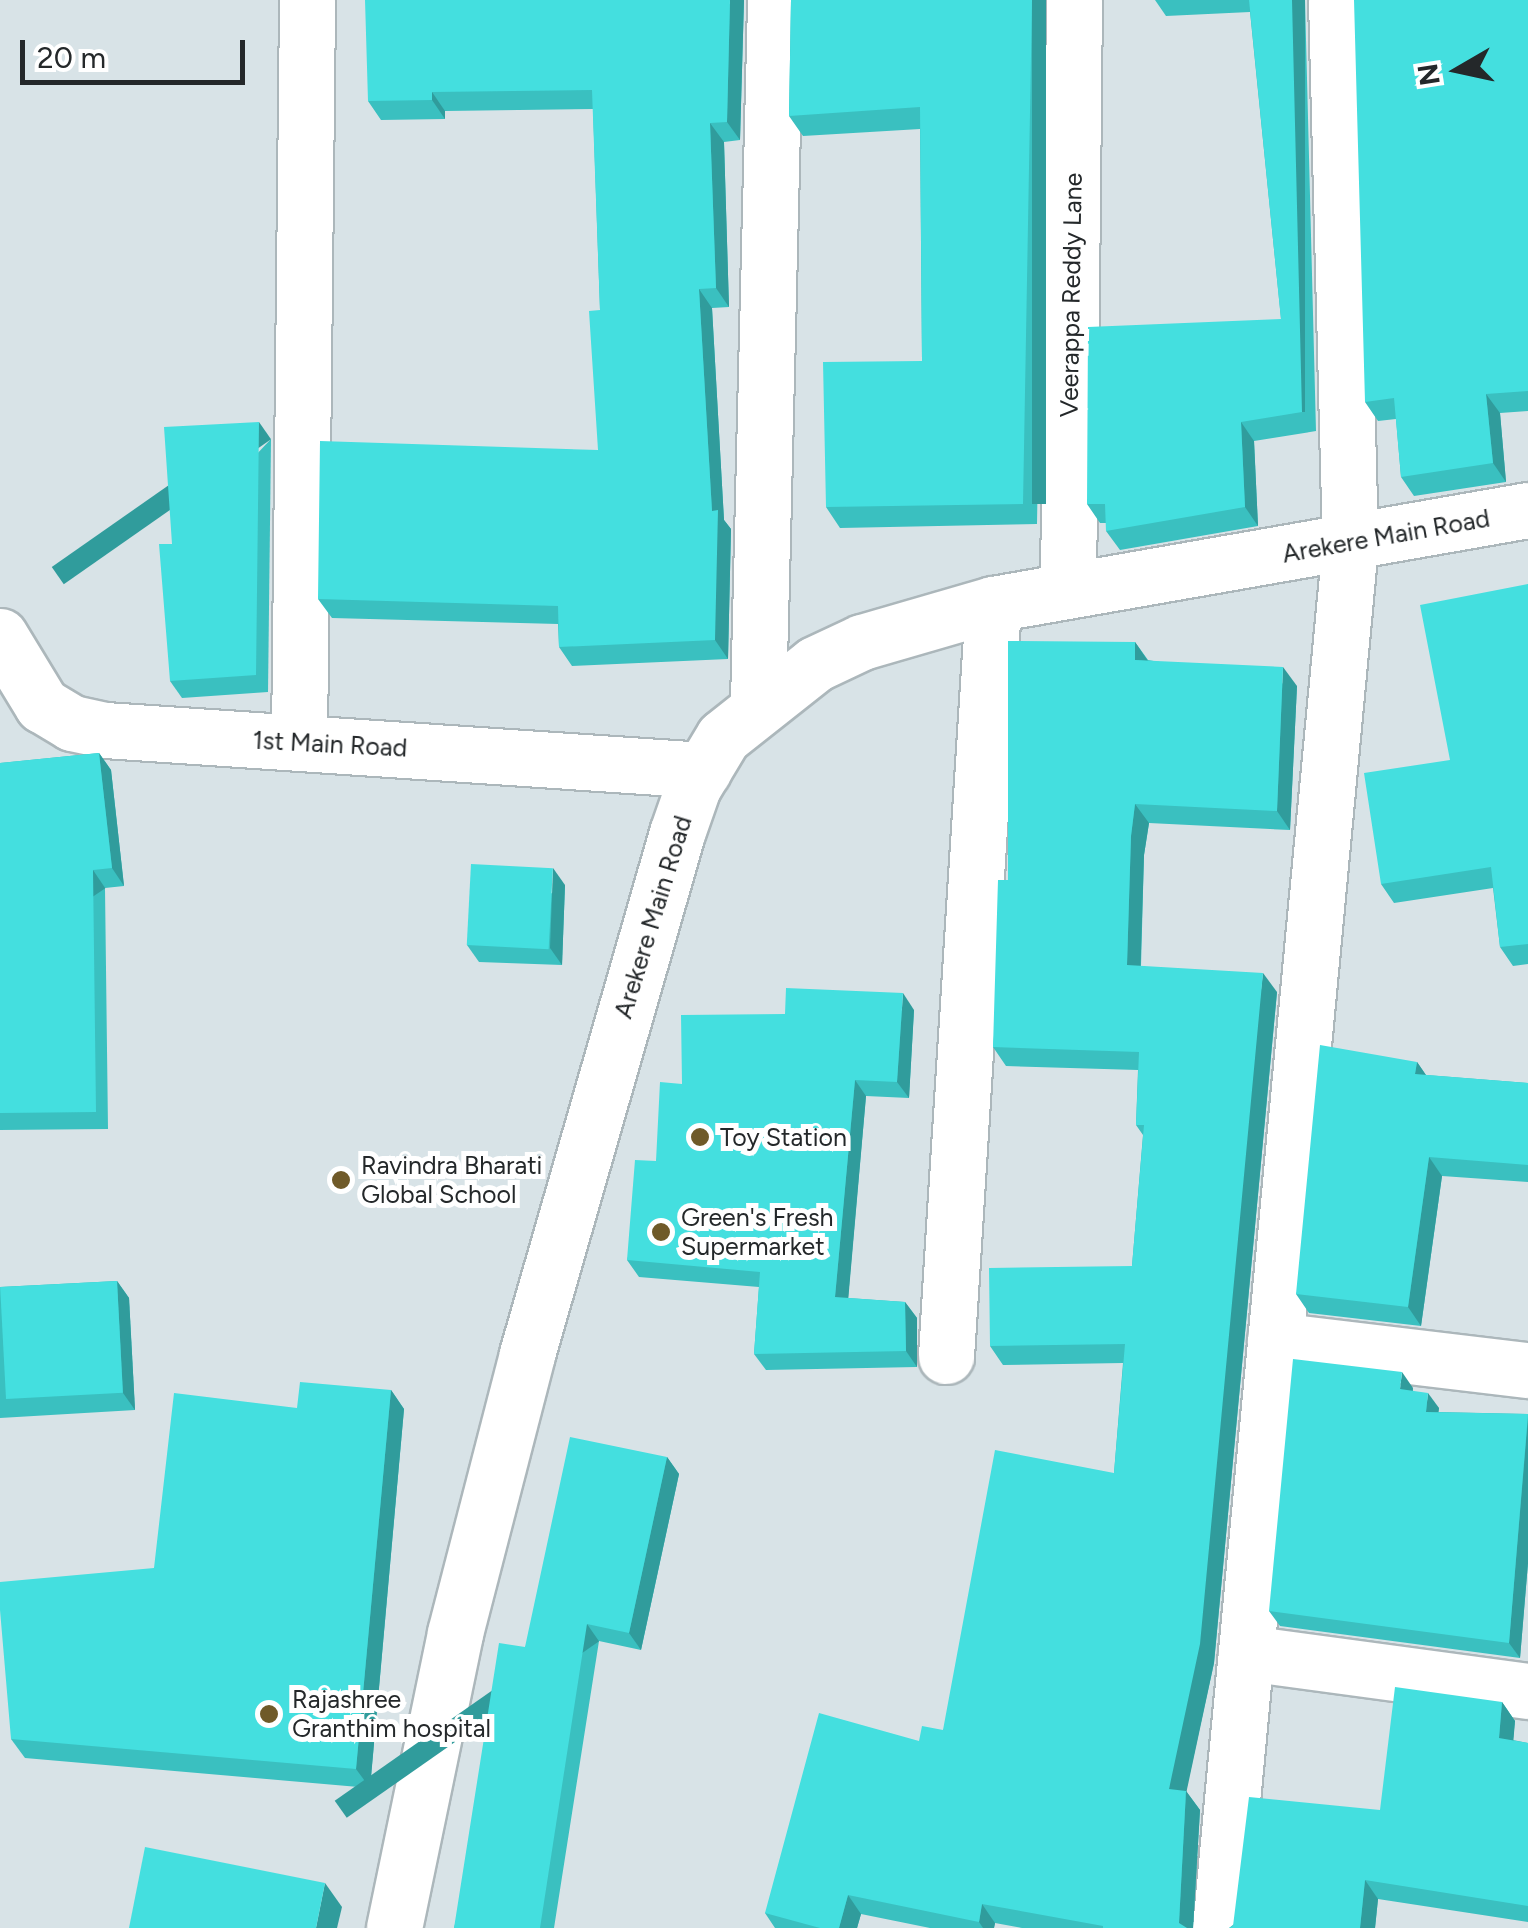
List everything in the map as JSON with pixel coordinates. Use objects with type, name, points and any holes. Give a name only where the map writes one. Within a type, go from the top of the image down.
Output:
[{"type":"street","points":[[299,742],[306,0]]},
{"type":"street","points":[[758,703],[774,0]]},
{"type":"street","name":"Veerappa Reddy Lane","points":[[1068,590],[1074,0]]},
{"type":"street","points":[[1220,1928],[1350,544],[1336,0]]},
{"type":"street","name":"Arekere Main Road","points":[[394,1928],[455,1634],[522,1372],[648,928],[704,770],[723,737],[758,703],[862,642],[993,604],[1528,510]]},
{"type":"street","points":[[946,1356],[993,604]]},
{"type":"street","name":"1st Main Road","points":[[8,676],[42,705],[88,726],[704,770]]},
{"type":"street","points":[[1275,1340],[1528,1370]]},
{"type":"street","points":[[1246,1653],[1528,1691]]},
{"type":"building","points":[[365,0],[730,0],[727,122],[710,123],[716,288],[699,289],[712,511],[718,510],[715,640],[559,647],[558,606],[318,599],[320,441],[598,450],[589,311],[600,310],[592,90],[432,92],[432,100],[368,101]]},
{"type":"building","points":[[791,0],[1032,0],[1023,504],[826,507],[823,362],[922,361],[920,107],[789,116]]},
{"type":"building","points":[[1249,0],[1292,0],[1302,412],[1241,422],[1245,507],[1106,531],[1105,504],[1087,504],[1088,327],[1281,319]]},
{"type":"building","points":[[1354,0],[1528,0],[1528,391],[1486,394],[1493,463],[1401,477],[1394,398],[1365,402]]},
{"type":"building","points":[[259,422],[256,675],[170,681],[159,544],[172,544],[164,427]]},
{"type":"building","points":[[1528,584],[1528,944],[1500,947],[1491,867],[1381,884],[1364,773],[1450,760],[1420,605]]},
{"type":"building","points":[[1008,641],[1135,642],[1135,660],[1283,667],[1277,811],[1135,804],[1131,836],[1127,965],[1263,973],[1200,1644],[1169,1789],[1186,1791],[1179,1923],[1187,1928],[1103,1928],[982,1904],[979,1922],[848,1895],[839,1928],[820,1928],[765,1913],[819,1713],[919,1741],[922,1726],[943,1730],[995,1450],[1114,1473],[1125,1344],[990,1346],[989,1268],[1132,1266],[1144,1125],[1136,1125],[1139,1052],[993,1047],[998,880],[1008,880]]},
{"type":"building","points":[[99,753],[112,868],[93,870],[96,1112],[0,1113],[0,763]]},
{"type":"building","points":[[471,864],[553,868],[549,949],[467,945]]},
{"type":"building","points":[[786,988],[903,993],[897,1082],[855,1080],[835,1297],[905,1302],[906,1351],[754,1354],[760,1272],[627,1260],[635,1160],[656,1161],[660,1082],[682,1084],[681,1015],[785,1014]]},
{"type":"building","points":[[1320,1045],[1417,1062],[1415,1074],[1528,1083],[1528,1165],[1429,1157],[1408,1307],[1296,1294]]},
{"type":"building","points":[[117,1281],[123,1393],[6,1399],[0,1287]]},
{"type":"building","points":[[1293,1359],[1402,1372],[1400,1389],[1428,1393],[1426,1412],[1528,1414],[1509,1643],[1269,1611]]},
{"type":"building","points":[[300,1382],[391,1390],[356,1769],[11,1739],[0,1582],[154,1568],[174,1393],[297,1408]]},
{"type":"building","points":[[570,1437],[667,1457],[629,1633],[587,1624],[540,1928],[454,1928],[499,1643],[525,1647]]},
{"type":"building","points":[[1395,1687],[1502,1702],[1499,1738],[1528,1743],[1528,1906],[1365,1880],[1360,1928],[1229,1928],[1233,1926],[1249,1797],[1380,1810]]},
{"type":"building","points":[[145,1847],[325,1883],[316,1928],[129,1928]]},
{"type":"place","name":"Toy Station","points":[[700,1137]]},
{"type":"place","name":"Ravindra Bharati Global School","points":[[341,1180]]},
{"type":"place","name":"Green's Fresh Supermarket","points":[[661,1232]]},
{"type":"place","name":"Rajashree Granthim hospital","points":[[269,1714]]}]
